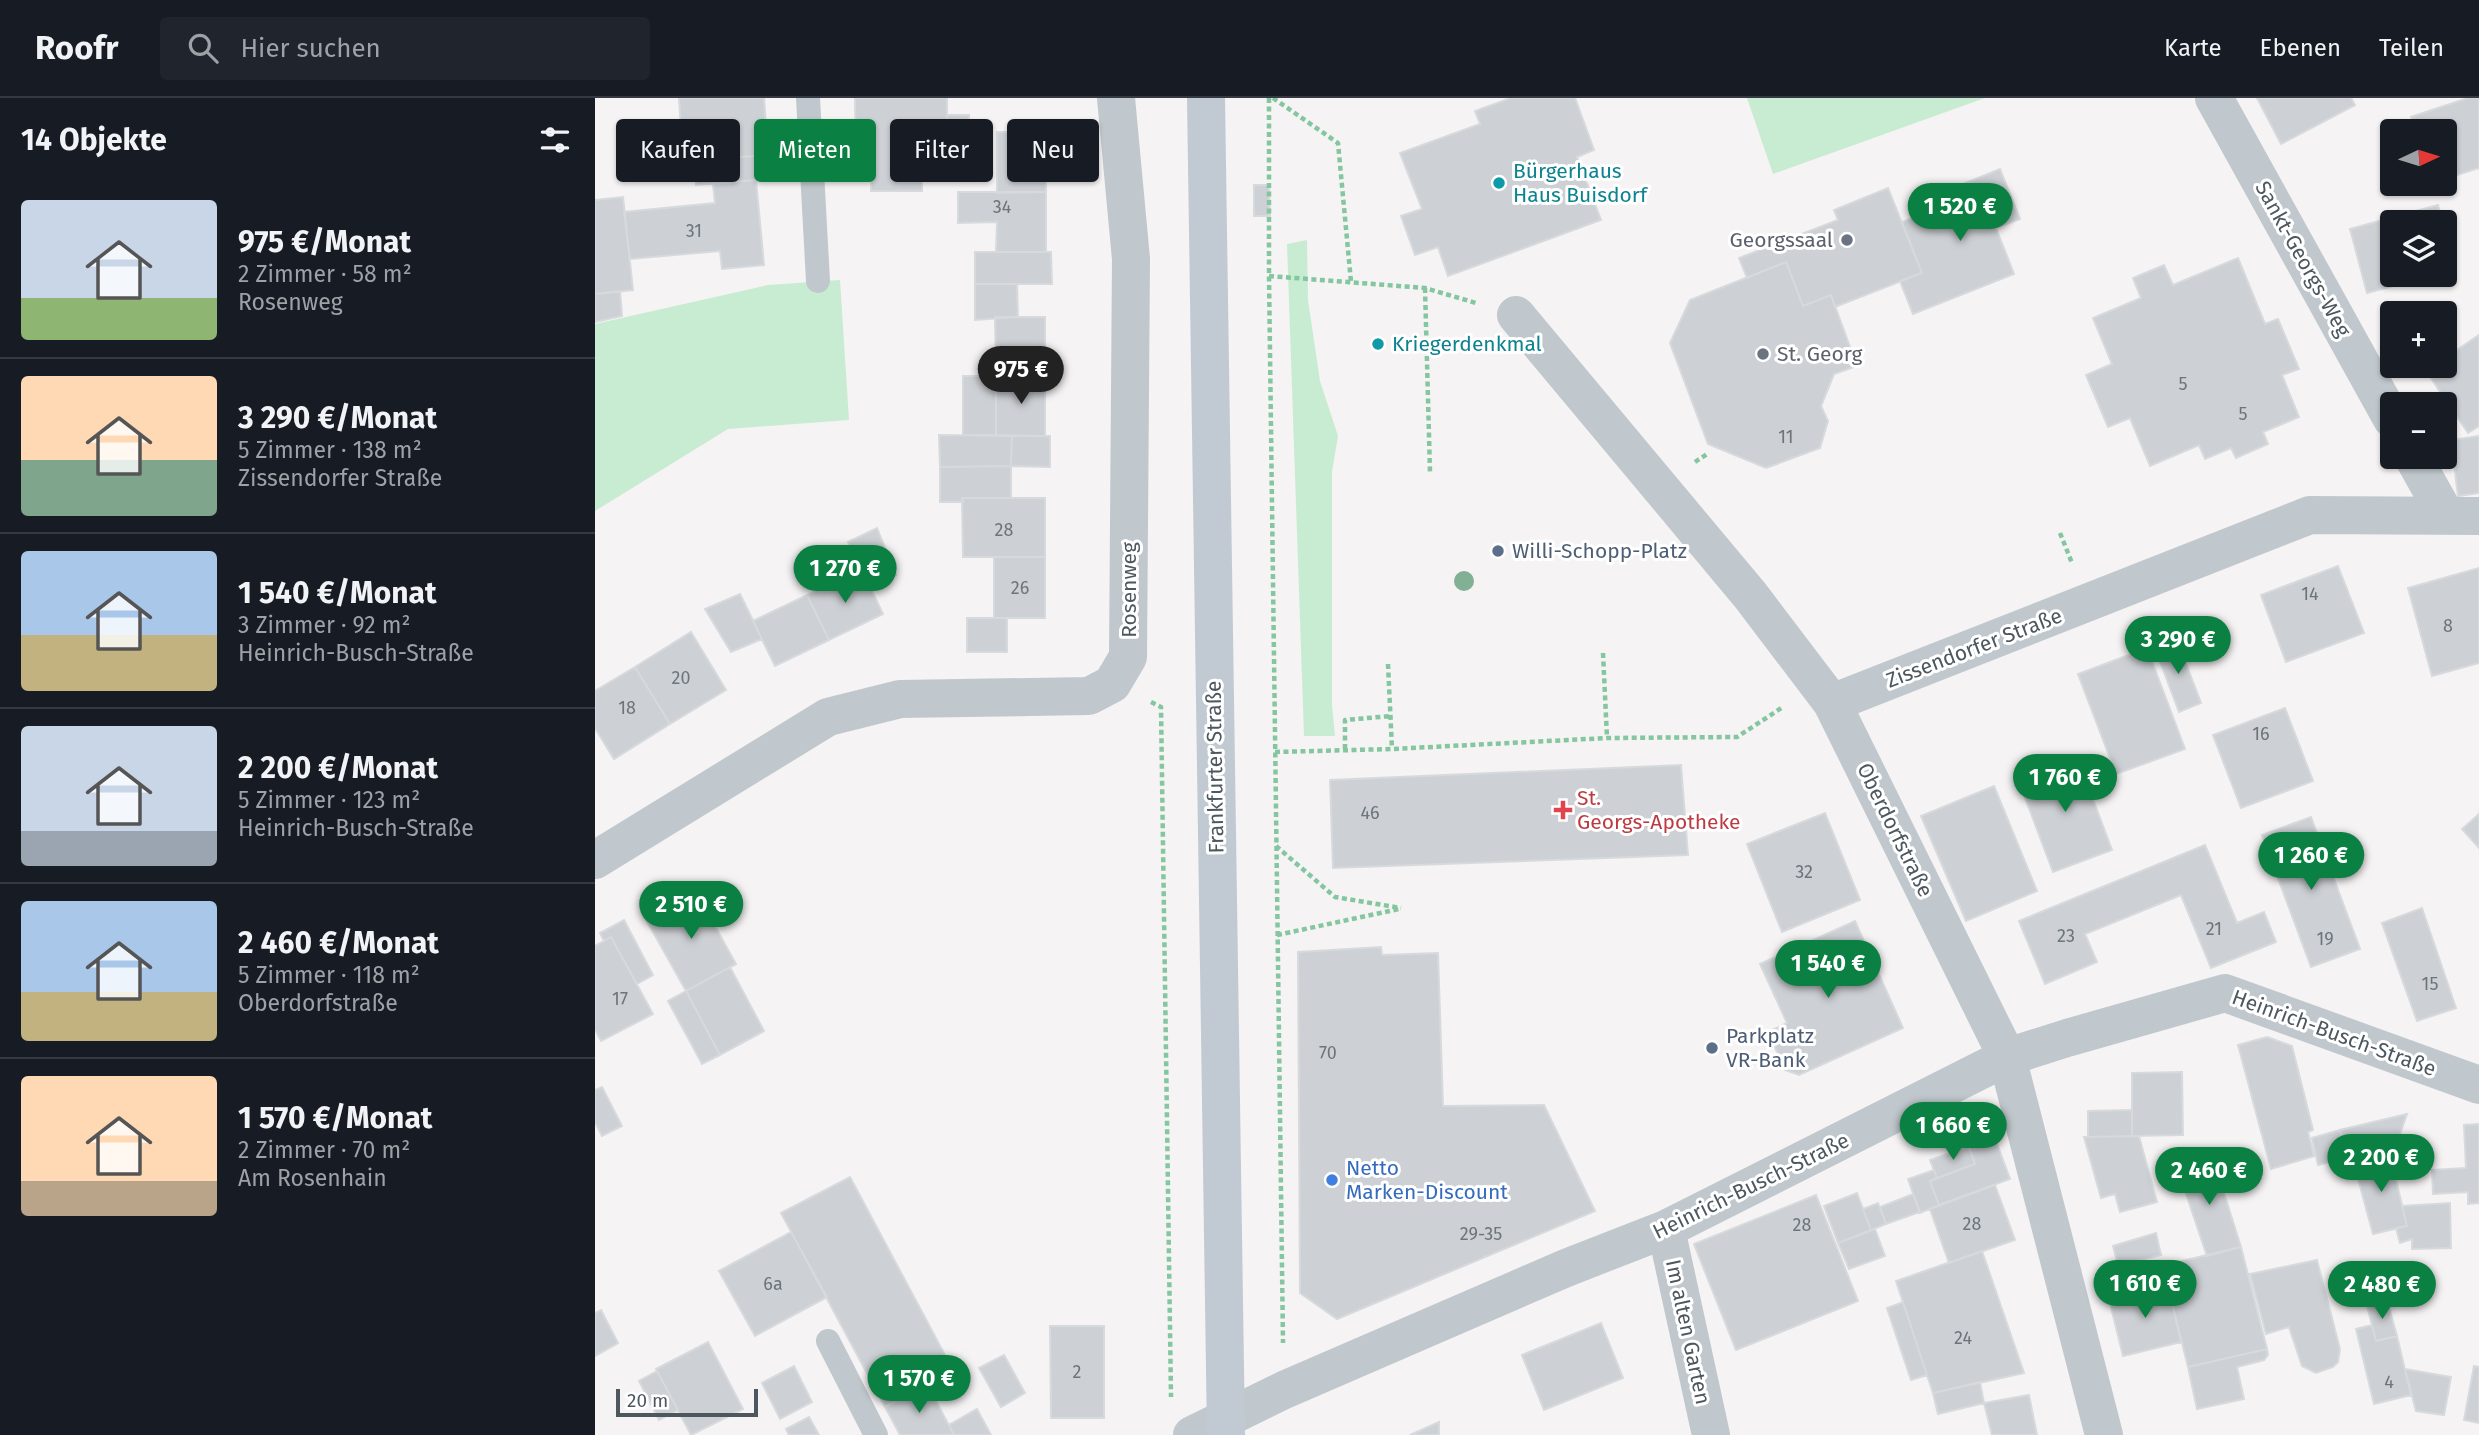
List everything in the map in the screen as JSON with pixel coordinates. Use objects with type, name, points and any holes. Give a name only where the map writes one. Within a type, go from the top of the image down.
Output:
[{"type":"main road","name":"Frankfurter Straße","points":[[1206,98],[1226,1426]]},
{"type":"street","name":"Rosenweg","points":[[1112,684],[1128,657],[1131,369],[1131,259],[1116,98]]},
{"type":"street","name":"Sankt-Georgs-Weg","points":[[2214,98],[2380,397]]},
{"type":"street","name":"Oberdorfstraße","points":[[1516,315],[1750,595],[1825,694],[2007,1057],[2105,1435]]},
{"type":"street","points":[[2423,469],[2462,516]]},
{"type":"street","name":"Zissendorfer Straße","points":[[1825,694],[2310,515],[2462,516]]},
{"type":"street","points":[[595,860],[828,718],[900,699],[1089,696],[1112,684]]},
{"type":"street","name":"Heinrich-Busch-Straße","points":[[1181,1421],[1226,1426],[1284,1390],[1566,1268],[1666,1229],[2007,1057],[2225,993],[2479,1085]]},
{"type":"street","name":"Im alten Garten","points":[[1666,1229],[1711,1435]]},
{"type":"lane","points":[[808,98],[818,281]]},
{"type":"lane","points":[[828,1341],[876,1435]]},
{"type":"path","points":[[1271,98],[1269,276],[1284,1390]]},
{"type":"path","points":[[1271,98],[1338,143],[1351,282]]},
{"type":"path","points":[[1269,276],[1425,288],[1516,315]]},
{"type":"path","points":[[1425,288],[1430,472]]},
{"type":"path","points":[[1603,653],[1607,738]]},
{"type":"path","points":[[1388,664],[1392,749]]},
{"type":"path","points":[[1112,684],[1161,707],[1181,1421]]},
{"type":"path","points":[[1275,752],[1607,738],[1737,737],[1825,694]]},
{"type":"path","points":[[1345,749],[1345,720],[1391,716]]},
{"type":"path","points":[[1276,846],[1335,897],[1401,908],[1277,935]]},
{"type":"green space","points":[[1747,98],[1985,98],[1773,174]]},
{"type":"green space","points":[[1307,240],[1308,300],[1320,381],[1338,436],[1332,472],[1332,705],[1335,736],[1304,736],[1287,244]]},
{"type":"green space","points":[[840,280],[849,420],[728,429],[595,511],[595,324],[768,285]]},
{"type":"building","points":[[679,98],[764,98],[765,119],[754,119],[754,156],[740,157],[740,119],[680,119]]},
{"type":"building","points":[[855,98],[947,98],[947,119],[890,119],[890,182],[922,182],[922,191],[871,191],[871,182],[876,182],[876,119],[855,119]]},
{"type":"building","name":"Bürgerhaus Haus Buisdorf","points":[[1511,98],[1575,98],[1594,150],[1577,157],[1601,220],[1448,276],[1438,247],[1415,255],[1401,216],[1422,209],[1400,153],[1480,124],[1475,111]]},
{"type":"building","points":[[2257,98],[2351,98],[2355,105],[2281,144]]},
{"type":"building","points":[[2468,98],[2479,98],[2479,168],[2457,175],[2457,119],[2411,117]]},
{"type":"building","points":[[947,115],[969,115],[969,119],[947,119]]},
{"type":"building","points":[[997,132],[1007,132],[1007,182],[1046,182],[1046,192],[997,193]]},
{"type":"building","points":[[754,156],[754,180],[740,181],[740,157]]},
{"type":"building","points":[[2000,169],[2020,219],[1996,228],[2014,274],[1913,314],[1900,281],[1922,273],[1902,222],[1948,204],[1943,192]]},
{"type":"building","points":[[696,182],[732,182],[696,185]]},
{"type":"building","points":[[756,182],[764,265],[722,269],[720,251],[630,259],[624,212],[715,203],[713,184]]},
{"type":"building","points":[[1254,185],[1269,185],[1270,216],[1254,216]]},
{"type":"building","name":"Georgssaal","points":[[1888,188],[1922,273],[1835,307],[1831,295],[1803,306],[1786,262],[1747,278],[1739,258],[1838,220],[1834,210]]},
{"type":"building","points":[[958,192],[1046,192],[1046,252],[996,252],[997,222],[958,223]]},
{"type":"building","points":[[623,197],[633,290],[595,294],[595,200]]},
{"type":"building","points":[[2438,205],[2439,210],[2420,210]]},
{"type":"building","points":[[2380,221],[2380,287],[2390,287],[2367,293],[2350,229]]},
{"type":"building","points":[[975,252],[1051,252],[1052,284],[975,284]]},
{"type":"building","points":[[2238,258],[2265,324],[2278,319],[2299,369],[2282,375],[2299,417],[2263,432],[2268,444],[2236,458],[2231,448],[2205,459],[2199,445],[2150,466],[2130,418],[2108,427],[2086,375],[2112,364],[2093,318],[2141,298],[2133,278],[2164,265],[2173,285]]},
{"type":"building","name":"St. Georg","points":[[1786,262],[1803,306],[1831,295],[1857,366],[1834,374],[1821,406],[1828,421],[1820,448],[1766,468],[1708,444],[1670,343],[1690,300]]},
{"type":"building","points":[[975,284],[1017,284],[1018,317],[975,320]]},
{"type":"building","points":[[620,291],[622,316],[595,322],[595,294]]},
{"type":"building","points":[[995,317],[1045,317],[1045,376],[996,376]]},
{"type":"building","points":[[2479,335],[2479,426],[2468,433],[2457,417],[2457,392],[2440,392],[2431,378],[2457,378],[2457,350]]},
{"type":"building","points":[[963,376],[996,376],[996,435],[963,435]]},
{"type":"building","points":[[996,376],[1045,376],[1045,436],[996,435]]},
{"type":"building","points":[[939,435],[1012,436],[1011,466],[940,467]]},
{"type":"building","points":[[1012,436],[1050,436],[1050,467],[1011,466]]},
{"type":"building","points":[[2479,436],[2479,493],[2458,496],[2455,469],[2457,469],[2457,439]]},
{"type":"building","points":[[1011,466],[1011,498],[962,498],[963,502],[940,502],[940,467]]},
{"type":"building","points":[[962,498],[1045,498],[1045,557],[963,557]]},
{"type":"building","points":[[877,528],[896,575],[871,588],[848,542]]},
{"type":"building","points":[[994,557],[1045,557],[1045,618],[994,618]]},
{"type":"building","points":[[2338,566],[2364,633],[2286,662],[2261,595]]},
{"type":"building","points":[[2479,568],[2479,663],[2432,676],[2408,588]]},
{"type":"building","points":[[862,570],[883,614],[829,640],[807,595]]},
{"type":"building","points":[[740,594],[762,639],[731,652],[705,609]]},
{"type":"building","points":[[807,595],[829,640],[775,666],[753,621]]},
{"type":"building","points":[[967,618],[1007,618],[1007,652],[967,652]]},
{"type":"building","points":[[691,632],[726,690],[670,724],[635,667]]},
{"type":"building","points":[[2177,640],[2201,703],[2179,712],[2155,648]]},
{"type":"building","points":[[2147,648],[2185,749],[2116,774],[2078,674]]},
{"type":"building","points":[[635,667],[670,724],[614,759],[595,728],[595,691]]},
{"type":"building","points":[[2285,708],[2313,781],[2241,808],[2213,735]]},
{"type":"building","points":[[2077,757],[2112,850],[2053,872],[2018,779]]},
{"type":"building","points":[[1681,765],[1688,855],[1333,868],[1330,780]]},
{"type":"building","points":[[1994,786],[2037,891],[1966,921],[1921,816]]},
{"type":"building","points":[[1825,813],[1860,900],[1782,932],[1747,844]]},
{"type":"building","points":[[2479,814],[2479,848],[2462,829]]},
{"type":"building","points":[[2311,817],[2360,949],[2311,967],[2262,835]]},
{"type":"building","points":[[2205,845],[2237,923],[2264,912],[2276,942],[2211,968],[2181,895],[2085,934],[2097,962],[2045,984],[2019,921]]},
{"type":"building","points":[[695,890],[736,964],[686,991],[645,918]]},
{"type":"building","points":[[2422,908],[2456,1008],[2417,1021],[2382,923]]},
{"type":"building","points":[[624,920],[653,975],[637,984],[611,937],[604,941],[600,933]]},
{"type":"building","points":[[1855,921],[1903,1028],[1799,1075],[1785,1070],[1768,1032],[1787,1023],[1760,964]]},
{"type":"building","points":[[611,937],[653,1014],[601,1041],[595,1029],[595,946]]},
{"type":"building","points":[[1381,947],[1382,955],[1438,953],[1443,1106],[1544,1105],[1595,1211],[1337,1319],[1300,1293],[1298,952]]},
{"type":"building","points":[[730,967],[764,1031],[720,1055],[686,991]]},
{"type":"building","points":[[686,991],[720,1055],[702,1064],[668,1001]]},
{"type":"building","points":[[2267,1037],[2292,1046],[2313,1130],[2308,1132],[2314,1156],[2271,1169],[2238,1045]]},
{"type":"building","points":[[2182,1072],[2183,1135],[2132,1136],[2132,1073]]},
{"type":"building","points":[[602,1087],[622,1126],[602,1136],[595,1122],[595,1090]]},
{"type":"building","points":[[2132,1110],[2132,1136],[2088,1137],[2088,1111]]},
{"type":"building","points":[[2407,1114],[2393,1154],[2350,1165],[2340,1130]]},
{"type":"building","points":[[1984,1115],[2010,1179],[1939,1205],[1930,1181],[1975,1164],[1960,1124]]},
{"type":"building","points":[[2479,1124],[2479,1203],[2468,1204],[2468,1192],[2433,1194],[2432,1170],[2466,1168],[2464,1125]]},
{"type":"building","points":[[2340,1130],[2348,1157],[2318,1165],[2312,1138]]},
{"type":"building","points":[[2139,1136],[2157,1202],[2120,1212],[2115,1194],[2101,1198],[2084,1137]]},
{"type":"building","points":[[1969,1146],[1975,1164],[1937,1178],[1930,1160]]},
{"type":"building","points":[[2390,1155],[2407,1226],[2373,1234],[2354,1164]]},
{"type":"building","points":[[2213,1158],[2241,1247],[2207,1256],[2177,1167]]},
{"type":"building","points":[[1934,1170],[1937,1178],[1930,1181],[1939,1205],[1920,1213],[1908,1179]]},
{"type":"building","points":[[850,1177],[953,1370],[885,1407],[781,1213]]},
{"type":"building","points":[[1995,1185],[2015,1240],[1949,1263],[1930,1209]]},
{"type":"building","points":[[1857,1193],[1871,1230],[1838,1243],[1824,1206]]},
{"type":"building","points":[[1913,1194],[1920,1212],[1886,1224],[1880,1207]]},
{"type":"building","points":[[1816,1195],[1858,1301],[1736,1350],[1694,1244]]},
{"type":"building","points":[[1878,1203],[1886,1224],[1871,1230],[1863,1209]]},
{"type":"building","points":[[2450,1203],[2451,1248],[2412,1249],[2412,1239],[2400,1243],[2396,1228],[2407,1226],[2402,1206]]},
{"type":"building","points":[[1875,1229],[1885,1256],[1849,1269],[1838,1243]]},
{"type":"building","points":[[791,1232],[827,1297],[755,1336],[719,1271]]},
{"type":"building","points":[[2156,1233],[2161,1255],[2118,1265],[2113,1246]]},
{"type":"building","points":[[2241,1247],[2267,1349],[2188,1367],[2170,1295],[2176,1294],[2169,1264]]},
{"type":"building","points":[[1982,1251],[2024,1373],[1933,1393],[1896,1281]]},
{"type":"building","points":[[2317,1260],[2340,1349],[2338,1362],[2333,1367],[2316,1373],[2302,1366],[2289,1327],[2266,1334],[2250,1274]]},
{"type":"building","points":[[2168,1285],[2181,1342],[2123,1356],[2109,1299]]},
{"type":"building","points":[[2387,1301],[2397,1336],[2376,1341],[2367,1306]]},
{"type":"building","points":[[1903,1302],[1927,1375],[1911,1380],[1887,1308]]},
{"type":"building","points":[[601,1310],[618,1343],[595,1356],[595,1313]]},
{"type":"building","points":[[1601,1323],[1623,1378],[1544,1410],[1522,1355]]},
{"type":"building","points":[[2372,1325],[2376,1341],[2397,1336],[2411,1395],[2374,1404],[2356,1329]]},
{"type":"building","points":[[1050,1326],[1104,1326],[1104,1418],[1051,1418]]},
{"type":"building","points":[[708,1342],[743,1409],[691,1435],[656,1369]]},
{"type":"building","points":[[2267,1349],[2268,1355],[2264,1360],[2237,1367],[2244,1399],[2197,1409],[2188,1367]]},
{"type":"building","points":[[1004,1355],[1025,1393],[1001,1407],[979,1368]]},
{"type":"building","points":[[794,1366],[812,1402],[780,1419],[762,1383]]},
{"type":"building","points":[[2474,1366],[2479,1367],[2479,1423],[2464,1420]]},
{"type":"building","points":[[2405,1369],[2451,1377],[2444,1415],[2416,1411]]},
{"type":"building","points":[[657,1371],[678,1410],[659,1420],[639,1381]]},
{"type":"building","points":[[1980,1382],[1984,1403],[1938,1414],[1933,1393]]},
{"type":"building","points":[[927,1384],[954,1435],[900,1435],[885,1407]]},
{"type":"building","points":[[2029,1395],[2037,1435],[1992,1435],[1984,1403]]},
{"type":"building","points":[[977,1409],[991,1435],[954,1435],[949,1425]]},
{"type":"building","points":[[809,1417],[819,1435],[789,1435],[786,1429]]},
{"type":"building","points":[[1439,1422],[1439,1435],[1410,1435]]},
{"type":"place","name":"Bürgerhaus Haus Buisdorf","points":[[1499,183]]},
{"type":"place","name":"Georgssaal","points":[[1847,240]]},
{"type":"place","name":"Kriegerdenkmal","points":[[1378,344]]},
{"type":"place","name":"St. Georg","points":[[1763,354]]},
{"type":"place","name":"Willi-Schopp-Platz","points":[[1498,551]]},
{"type":"place","name":"St. Georgs-Apotheke","points":[[1563,810]]},
{"type":"place","name":"Parkplatz VR-Bank","points":[[1712,1048]]},
{"type":"place","name":"Netto Marken-Discount","points":[[1332,1180]]}]
